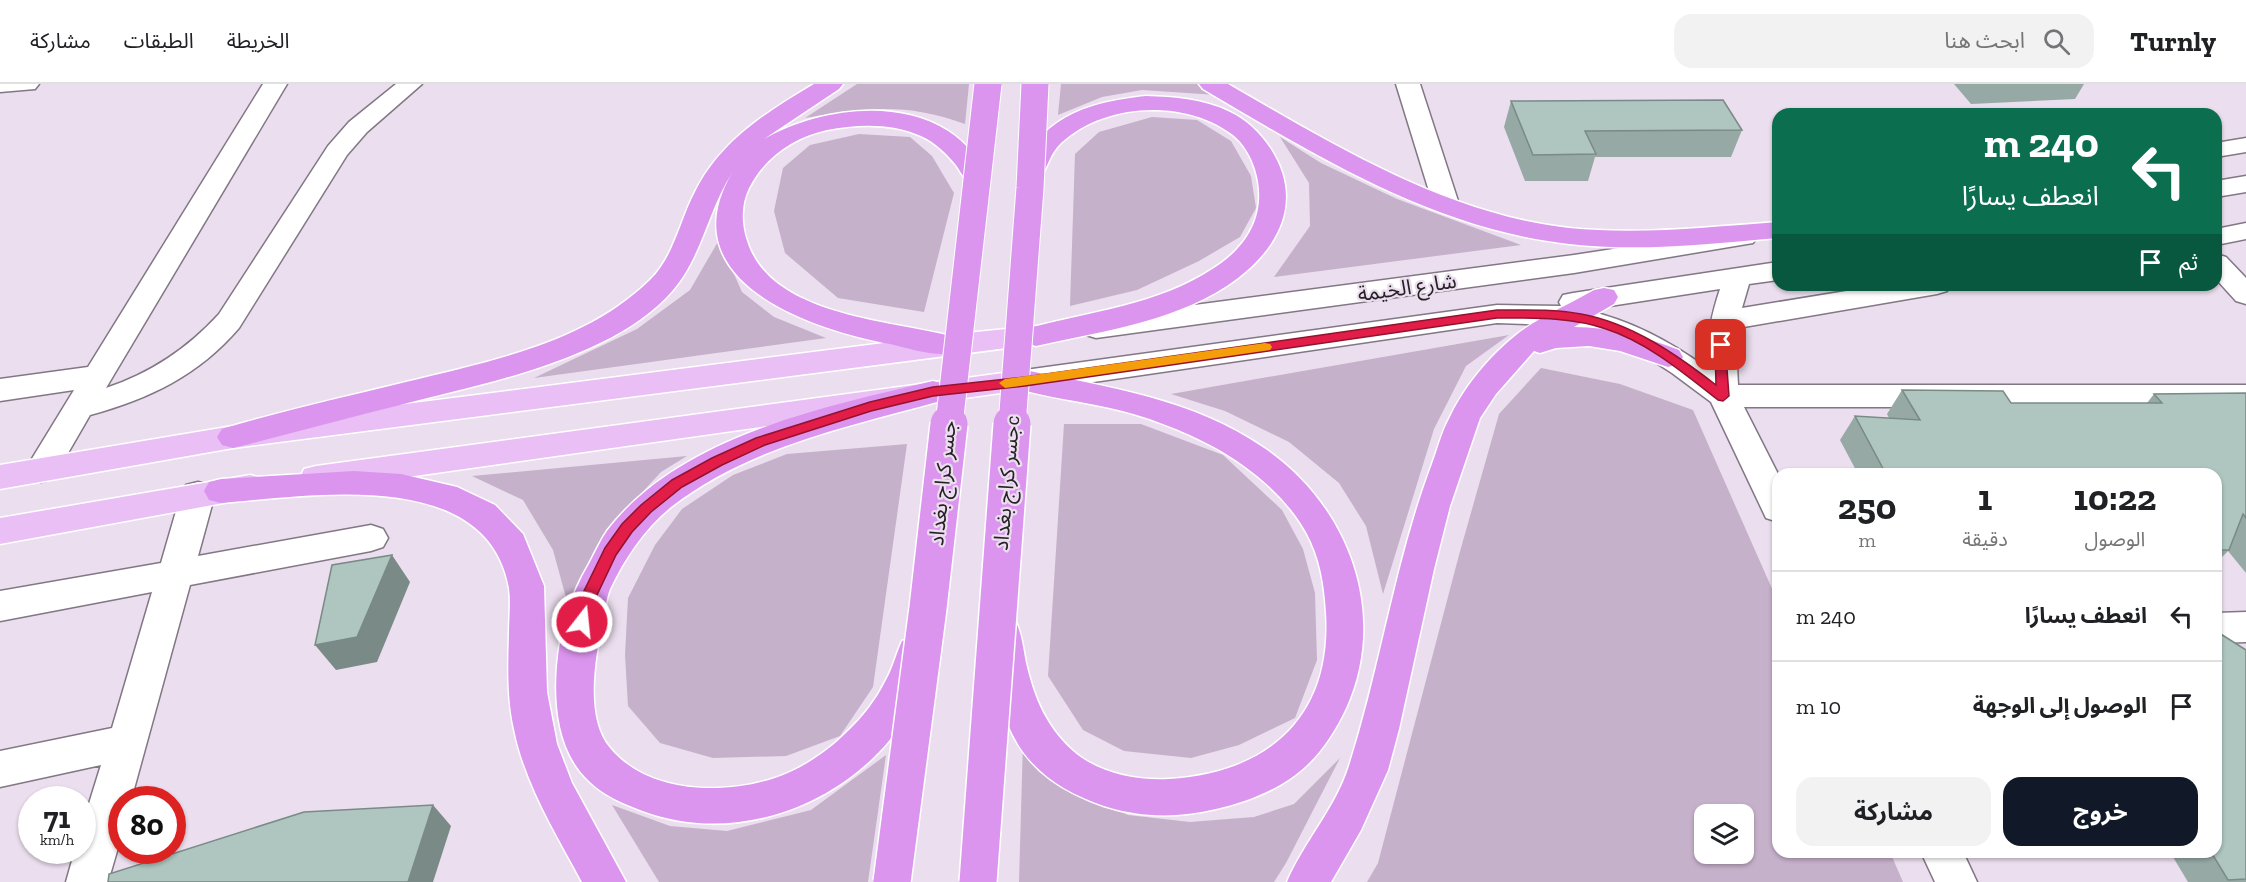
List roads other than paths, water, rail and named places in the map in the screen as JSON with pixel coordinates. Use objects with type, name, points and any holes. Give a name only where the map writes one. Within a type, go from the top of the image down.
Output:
[{"type":"highway","points":[[232,437],[492,369],[582,339],[612,325],[640,306],[663,284],[676,266],[685,250],[708,190],[731,155],[769,123],[831,84]]},
{"type":"highway","name":"جسر كراج بغداد","points":[[892,882],[928,608],[988,84]]},
{"type":"highway","name":"جسر كراج بغدادc","points":[[978,882],[1035,84]]},
{"type":"highway","points":[[1210,84],[1351,162],[1446,204],[1514,226],[1568,236],[1613,238],[1772,230]]},
{"type":"highway","points":[[1030,173],[1040,152],[1052,138],[1074,122],[1099,112],[1144,103],[1167,104],[1192,107],[1228,121],[1243,131],[1254,143],[1269,171],[1275,189],[1271,221],[1253,250],[1236,267],[1209,285],[1172,301],[1125,316],[1036,336]]},
{"type":"highway","points":[[946,345],[869,331],[800,308],[778,296],[750,271],[733,242],[730,228],[732,199],[743,174],[755,159],[783,139],[819,124],[842,120],[885,119],[932,132],[965,158],[976,174]]},
{"type":"highway","points":[[1308,882],[1347,817],[1368,770],[1380,729],[1416,569],[1433,506],[1465,417],[1485,386],[1527,341],[1604,297]]},
{"type":"highway","points":[[1506,361],[1535,345],[1560,336],[1580,336],[1634,345],[1668,357]]},
{"type":"highway","points":[[998,604],[1021,713],[1037,741],[1059,766],[1089,782],[1121,792],[1161,799],[1194,797],[1230,789],[1264,774],[1290,756],[1313,732],[1327,709],[1336,683],[1345,628],[1341,585],[1333,551],[1318,520],[1275,473],[1245,451],[1186,419],[1140,404],[1025,381]]},
{"type":"highway","points":[[928,608],[901,690],[873,731],[851,754],[821,776],[788,794],[752,804],[717,807],[686,805],[661,800],[612,776],[595,759],[581,735],[576,709],[575,677],[582,622],[590,595],[610,552],[627,528],[646,509],[677,483],[760,441],[870,407],[933,392]]},
{"type":"highway","points":[[209,493],[344,484],[385,484],[432,490],[465,502],[506,534],[526,585],[529,707],[537,745],[548,776],[605,882]]},
{"type":"main road","points":[[0,477],[232,437],[946,345],[1036,336]]},
{"type":"main road","points":[[0,531],[209,493],[1025,381]]},
{"type":"street","points":[[0,85],[27,84]]},
{"type":"street","points":[[41,470],[275,84]]},
{"type":"street","points":[[77,408],[110,400],[160,378],[195,357],[215,339],[229,321],[337,151],[358,127],[410,84]]},
{"type":"street","points":[[1408,84],[1446,204]]},
{"type":"street","points":[[2222,149],[2246,145]]},
{"type":"street","points":[[2222,188],[2246,184]]},
{"type":"street","name":"شارع الخيمة","points":[[1036,336],[1574,264],[1772,231]]},
{"type":"street","points":[[2222,236],[2246,231]]},
{"type":"street","points":[[2222,269],[2246,295]]},
{"type":"street","points":[[1025,381],[1497,314],[1772,272]]},
{"type":"street","points":[[1737,278],[1724,321],[1721,353],[1723,396],[1772,497]]},
{"type":"street","points":[[1724,321],[1902,291]]},
{"type":"street","points":[[1497,314],[1569,317],[1612,326],[1668,357],[1723,396],[2246,396]]},
{"type":"street","points":[[0,390],[97,376]]},
{"type":"street","points":[[87,882],[175,573],[209,493]]},
{"type":"street","points":[[0,606],[371,538]]},
{"type":"street","points":[[2222,628],[2246,627]]},
{"type":"street","points":[[0,769],[126,742]]},
{"type":"street","points":[[1945,858],[1956,882]]}]
